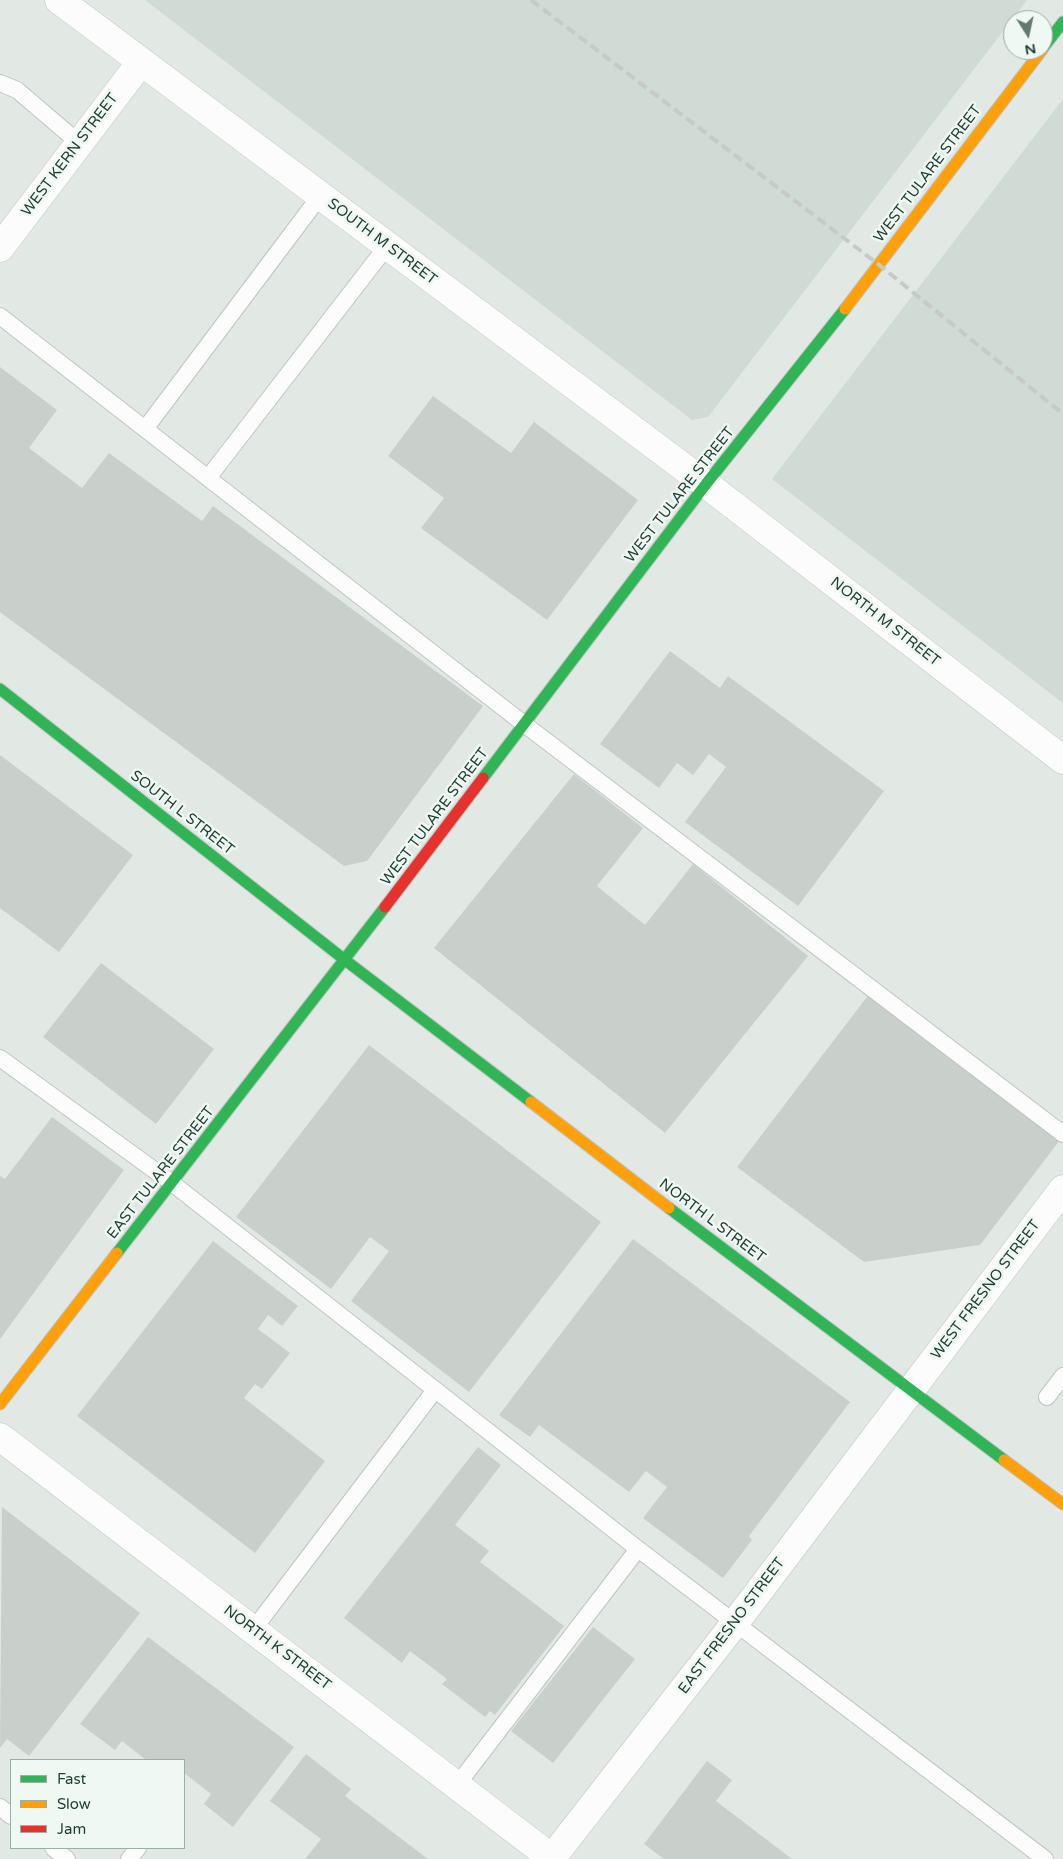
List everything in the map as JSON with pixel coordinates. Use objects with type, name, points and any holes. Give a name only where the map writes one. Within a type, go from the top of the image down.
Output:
[{"type":"street","name":"SOUTH M STREET","points":[[59,0],[706,484]]},
{"type":"street","name":"WEST TULARE STREET","points":[[1053,35],[1063,22]]},
{"type":"street","name":"WEST TULARE STREET","points":[[345,960],[706,484],[864,285],[1034,60]]},
{"type":"street","name":"WEST KERN STREET","points":[[0,248],[141,62]]},
{"type":"street","name":"NORTH M STREET","points":[[706,484],[1063,760]]},
{"type":"street","name":"SOUTH L STREET","points":[[0,689],[345,960]]},
{"type":"street","name":"EAST TULARE STREET","points":[[0,1404],[345,960]]},
{"type":"street","name":"NORTH L STREET","points":[[345,960],[909,1391],[1063,1504]]},
{"type":"street","name":"WEST FRESNO STREET","points":[[909,1391],[1063,1189]]},
{"type":"street","name":"EAST FRESNO STREET","points":[[552,1859],[735,1623],[909,1391]]},
{"type":"street","name":"NORTH K STREET","points":[[0,1437],[552,1859]]},
{"type":"lane","points":[[0,83],[17,90],[79,143]]},
{"type":"lane","points":[[145,429],[320,196]]},
{"type":"lane","points":[[208,478],[387,246]]},
{"type":"lane","points":[[0,316],[524,724],[1063,1134]]},
{"type":"lane","points":[[0,1058],[172,1183],[638,1549],[1045,1859]]},
{"type":"lane","points":[[1047,1397],[1063,1376]]},
{"type":"lane","points":[[253,1630],[435,1390]]},
{"type":"lane","points":[[457,1785],[638,1549]]},
{"type":"lane","points":[[0,1807],[10,1815]]},
{"type":"lane","points":[[54,1849],[67,1859]]},
{"type":"lane","points":[[129,1859],[137,1849]]},
{"type":"shaded area","points":[[145,0],[1027,0],[1019,10],[1003,10],[1003,31],[708,417],[692,420]]},
{"type":"shaded area","points":[[1063,99],[1063,703],[772,479]]},
{"type":"building","points":[[0,367],[57,410],[29,448],[82,488],[109,453],[202,521],[213,506],[483,706],[367,861],[344,866],[0,612]]},
{"type":"building","points":[[433,396],[511,453],[534,422],[638,500],[547,620],[421,528],[444,498],[388,456]]},
{"type":"building","points":[[670,651],[720,688],[728,676],[884,791],[798,906],[685,822],[726,767],[709,754],[693,775],[677,763],[659,788],[600,744]]},
{"type":"building","points":[[0,755],[133,855],[59,952],[0,908]]},
{"type":"building","points":[[574,774],[643,828],[597,886],[645,925],[693,864],[808,956],[665,1133],[434,948]]},
{"type":"building","points":[[101,963],[214,1049],[156,1124],[43,1037]]},
{"type":"building","points":[[873,989],[1063,1136],[980,1245],[864,1262],[737,1167]]},
{"type":"building","points":[[369,1045],[601,1222],[469,1392],[351,1301],[389,1251],[370,1237],[331,1289],[236,1217]]},
{"type":"building","points":[[52,1117],[124,1170],[0,1339],[0,1176],[5,1179]]},
{"type":"building","points":[[633,1239],[850,1402],[749,1536],[752,1540],[723,1578],[643,1518],[667,1487],[646,1471],[629,1492],[539,1425],[530,1437],[499,1415]]},
{"type":"building","points":[[213,1241],[298,1306],[282,1326],[268,1315],[258,1329],[290,1353],[262,1389],[255,1384],[244,1398],[325,1461],[255,1553],[77,1416]]},
{"type":"building","points":[[478,1447],[501,1465],[455,1525],[489,1551],[480,1562],[564,1626],[495,1715],[490,1711],[485,1717],[442,1684],[447,1679],[410,1651],[402,1663],[344,1618]]},
{"type":"building","points":[[2,1507],[140,1613],[29,1756],[7,1739],[0,1748]]},
{"type":"building","points":[[593,1627],[635,1659],[553,1763],[511,1731]]},
{"type":"building","points":[[148,1637],[294,1747],[233,1827],[204,1804],[211,1794],[185,1774],[185,1759],[145,1759],[122,1741],[115,1750],[80,1724]]},
{"type":"building","points":[[306,1754],[351,1789],[345,1796],[428,1859],[305,1859],[321,1839],[270,1801]]},
{"type":"building","points":[[707,1761],[732,1780],[716,1801],[792,1859],[664,1859],[644,1844]]},
{"type":"railway","points":[[531,0],[878,264],[1063,414]]},
{"type":"traffic: fast","points":[[1053,35],[1063,22]]},
{"type":"traffic: fast","points":[[483,778],[706,484],[845,309]]},
{"type":"traffic: fast","points":[[0,689],[345,960],[531,1102]]},
{"type":"traffic: fast","points":[[117,1253],[385,907]]},
{"type":"traffic: fast","points":[[669,1208],[1004,1460]]},
{"type":"traffic: slow","points":[[845,309],[1034,60]]},
{"type":"traffic: slow","points":[[531,1102],[669,1208]]},
{"type":"traffic: slow","points":[[0,1404],[117,1253]]},
{"type":"traffic: slow","points":[[1004,1460],[1063,1504]]},
{"type":"traffic: jam","points":[[385,907],[483,778]]}]
